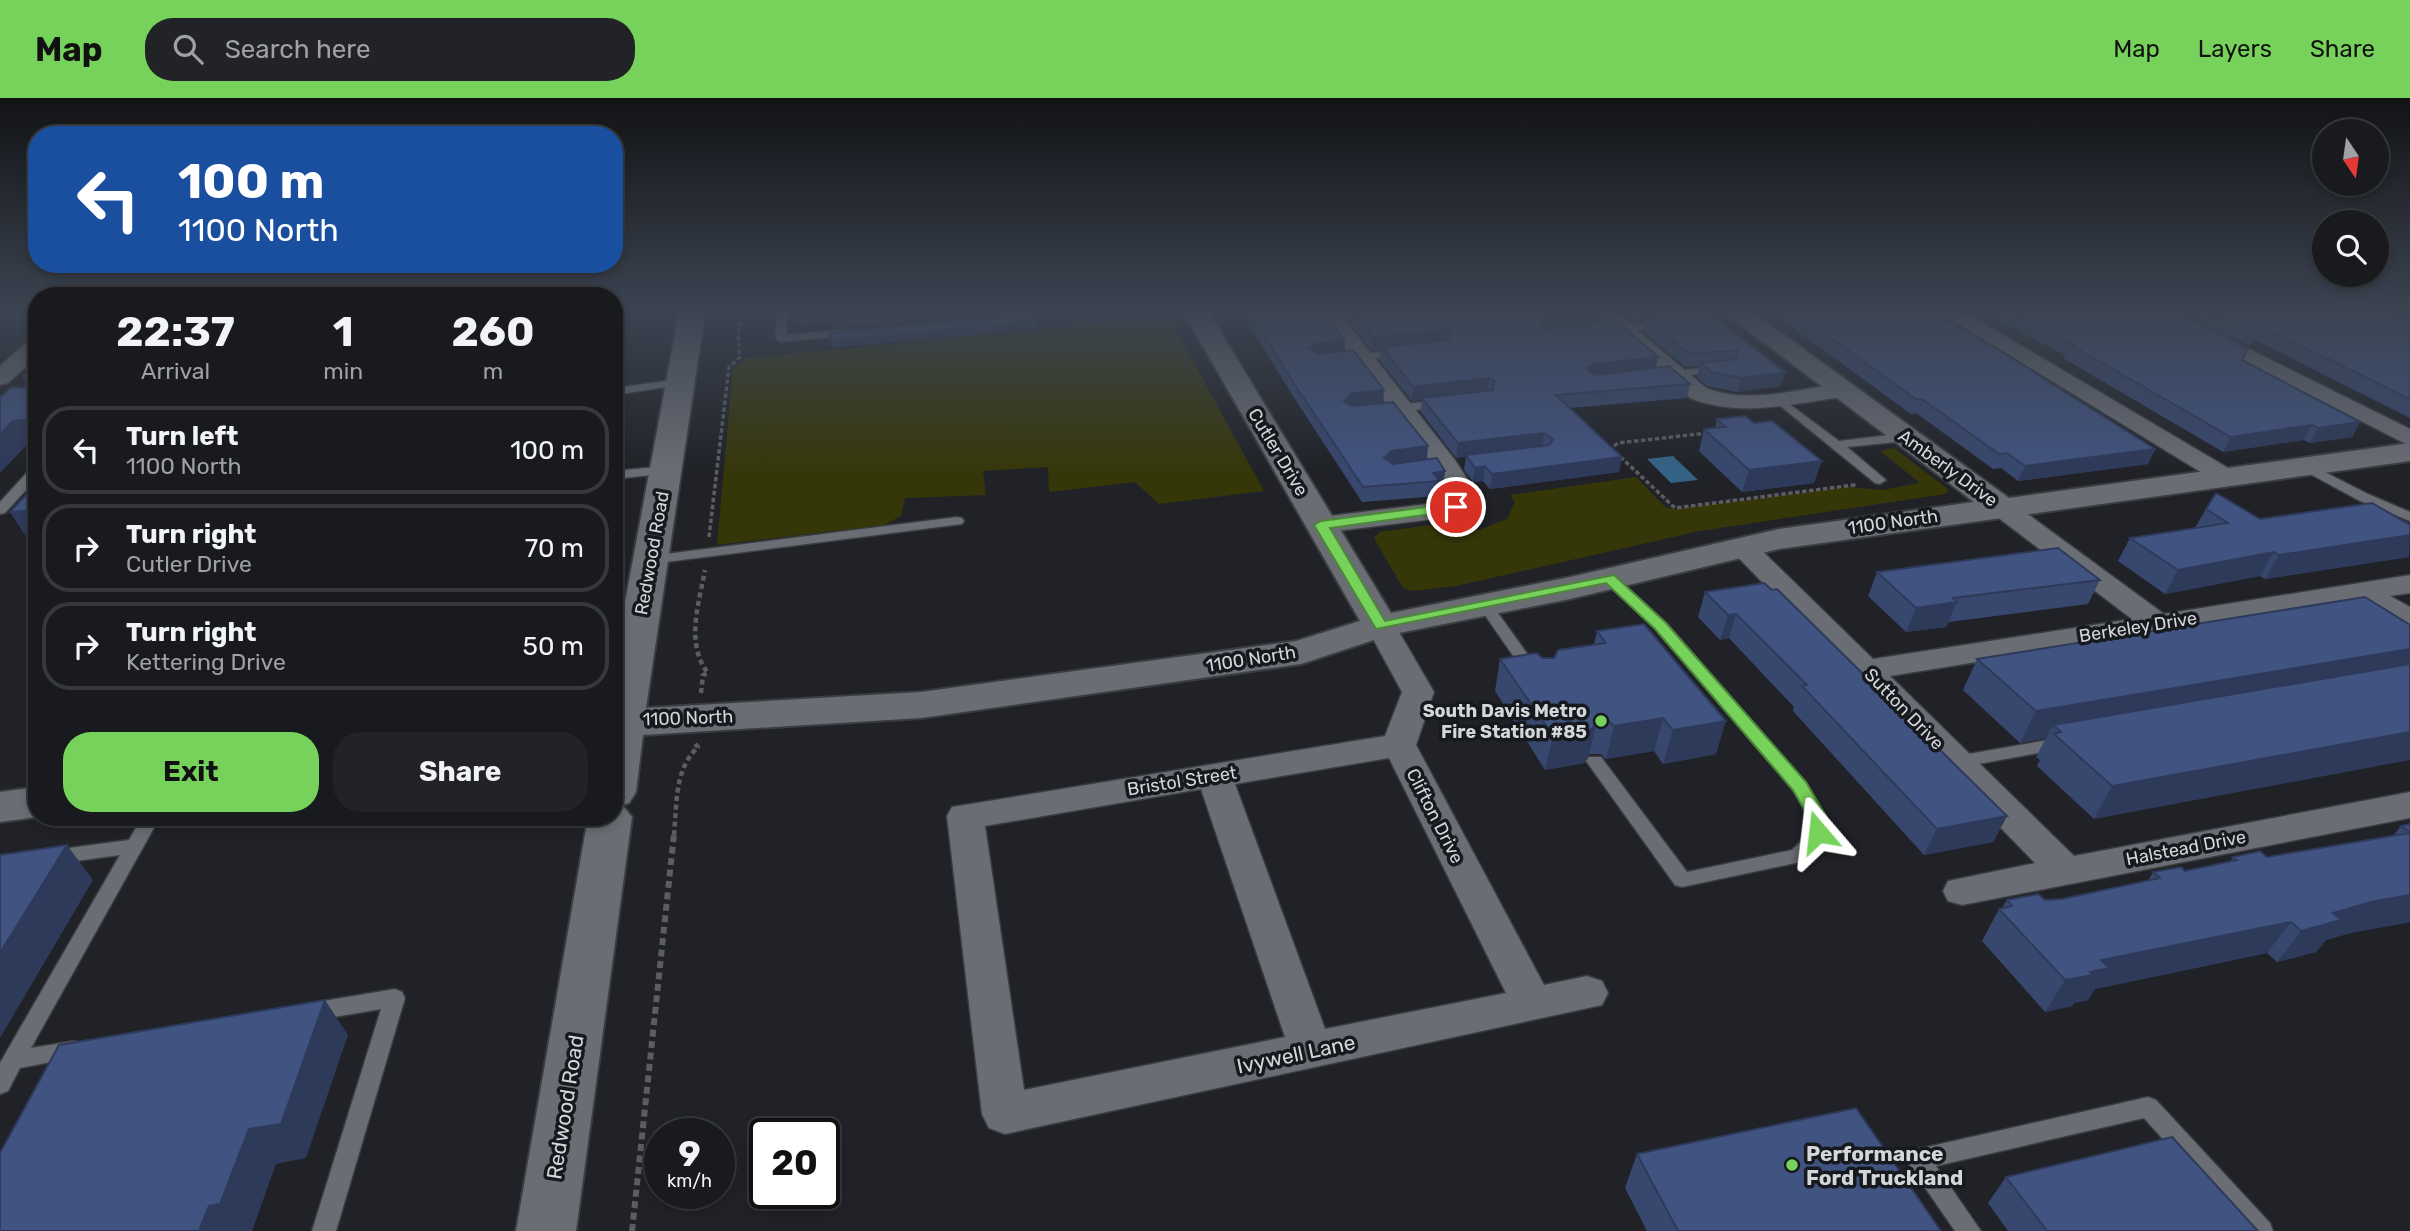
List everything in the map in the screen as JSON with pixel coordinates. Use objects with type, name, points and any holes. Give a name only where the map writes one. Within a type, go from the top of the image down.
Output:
[{"type":"street","points":[[0,378],[14,366]]},
{"type":"street","name":"Redwood Road","points":[[623,700],[684,366]]},
{"type":"street","name":"Cutler Drive","points":[[1227,366],[1381,626]]},
{"type":"street","points":[[1321,525],[1456,507],[1465,501],[1466,493],[1402,408],[1358,366]]},
{"type":"street","points":[[1665,366],[1698,393],[1720,402],[1842,390]]},
{"type":"street","name":"Amberly Drive","points":[[1809,366],[2158,624]]},
{"type":"street","points":[[2040,366],[2226,477]]},
{"type":"street","points":[[2264,366],[2410,439]]},
{"type":"street","name":"1100 North","points":[[623,720],[713,697],[953,678],[1291,631],[1381,626],[1816,533],[2410,452]]},
{"type":"street","name":"Sutton Drive","points":[[1742,547],[2066,871]]},
{"type":"street","name":"Berkeley Drive","points":[[1866,670],[2410,584]]},
{"type":"street","points":[[2363,592],[2410,620]]},
{"type":"street","points":[[1381,626],[1418,692],[1399,745]]},
{"type":"street","name":"Bristol Street","points":[[1006,1114],[965,816],[1399,745]]},
{"type":"street","name":"Clifton Drive","points":[[1399,745],[1533,1004]]},
{"type":"street","points":[[1214,775],[1311,1051]]},
{"type":"street","points":[[0,807],[28,803]]},
{"type":"street","name":"Halstead Drive","points":[[1962,891],[2410,806]]},
{"type":"street","name":"Redwood Road","points":[[546,1231],[609,826]]},
{"type":"street","name":"Ivywell Lane","points":[[1006,1114],[1587,993]]},
{"type":"lane","points":[[1648,377],[1728,368]]},
{"type":"lane","points":[[623,391],[681,382]]},
{"type":"lane","points":[[1777,398],[1880,480]]},
{"type":"lane","points":[[1377,411],[1459,402]]},
{"type":"lane","points":[[1836,445],[1906,437]]},
{"type":"lane","points":[[2305,466],[2363,497],[2410,517]]},
{"type":"lane","points":[[623,474],[666,470]]},
{"type":"lane","points":[[0,510],[28,480]]},
{"type":"lane","points":[[650,560],[957,521]]},
{"type":"lane","points":[[1595,761],[1682,880],[1798,856],[1812,845],[1818,832],[1817,816],[1799,786],[1661,626],[1609,578]]},
{"type":"lane","points":[[1485,605],[1541,684]]},
{"type":"lane","points":[[1956,762],[2080,741]]},
{"type":"lane","points":[[0,1084],[146,826]]},
{"type":"lane","points":[[29,861],[134,846]]},
{"type":"lane","points":[[286,1016],[395,998],[324,1231]]},
{"type":"lane","points":[[13,1060],[95,1046]]},
{"type":"lane","points":[[1969,1231],[1918,1160],[2148,1107],[2261,1231]]},
{"type":"path","points":[[703,675],[708,673],[698,658],[696,641],[730,366]]},
{"type":"path","points":[[1721,431],[1618,443],[1611,448],[1675,508],[1854,485],[1843,476]]},
{"type":"path","points":[[632,1231],[681,770],[688,756],[698,747]]},
{"type":"shaded area","points":[[1196,366],[1264,491],[1159,504],[1135,482],[1049,492],[1048,467],[983,471],[986,495],[905,498],[901,516],[884,525],[717,545],[733,367]]},
{"type":"shaded area","points":[[1894,448],[1949,490],[1945,494],[1700,531],[1456,586],[1411,591],[1403,588],[1374,538],[1380,532],[1464,520],[1479,530],[1507,519],[1515,502],[1510,495],[1636,477],[1665,507],[1675,509],[1850,487],[1882,490],[1920,483],[1880,451]]},
{"type":"water","points":[[1673,456],[1698,480],[1671,483],[1647,459]]},
{"type":"building","points":[[1283,366],[1365,366],[1384,390],[1352,393],[1344,401],[1352,406],[1393,402],[1428,446],[1392,451],[1384,458],[1393,464],[1437,458],[1445,471],[1433,473],[1440,481],[1363,487]]},
{"type":"building","points":[[1397,366],[1591,366],[1587,368],[1596,375],[1669,366],[1690,384],[1556,395],[1622,457],[1492,474],[1485,466],[1475,468],[1466,455],[1549,445],[1553,439],[1544,433],[1458,443],[1422,398],[1493,390],[1494,381],[1489,378],[1413,387]]},
{"type":"building","points":[[1704,366],[1777,366],[1785,372],[1741,378],[1711,372]]},
{"type":"building","points":[[1870,366],[2024,366],[2155,449],[2025,466],[2007,453],[1999,454],[1922,399],[1916,399]]},
{"type":"building","points":[[2107,366],[2253,366],[2360,422],[2318,428],[2312,425],[2231,437]]},
{"type":"building","points":[[2342,366],[2410,366],[2410,399]]},
{"type":"building","points":[[28,371],[28,419],[13,421],[0,434],[0,398],[11,387],[25,388],[26,379],[23,376]]},
{"type":"building","points":[[1745,416],[1754,423],[1772,421],[1822,461],[1749,470],[1704,429],[1726,427],[1717,419]]},
{"type":"building","points":[[28,493],[28,511],[10,512]]},
{"type":"building","points":[[2216,493],[2260,519],[2372,503],[2410,525],[2410,535],[2279,555],[2274,552],[2178,570],[2130,538],[2228,523],[2206,509]]},
{"type":"building","points":[[2058,548],[2100,580],[1953,598],[1957,602],[1916,608],[1877,572]]},
{"type":"building","points":[[1764,583],[1772,590],[1777,589],[2007,816],[1937,829],[1802,686],[1807,685],[1736,614],[1728,615],[1705,592]]},
{"type":"building","points":[[2365,597],[2410,625],[2410,649],[2036,711],[1977,659]]},
{"type":"building","points":[[1644,624],[1726,721],[1673,730],[1663,718],[1614,726],[1609,721],[1597,721],[1592,729],[1553,736],[1500,659],[1537,653],[1542,658],[1554,658],[1558,650],[1606,643],[1597,631]]},
{"type":"building","points":[[2410,664],[2410,732],[2112,786],[2054,734],[2061,732],[2053,725]]},
{"type":"building","points":[[2410,824],[2410,832],[2401,826]]},
{"type":"building","points":[[2410,833],[2410,895],[2375,901],[2333,913],[2341,920],[2301,931],[2291,922],[2101,960],[2109,968],[2090,972],[2093,975],[2065,980],[1999,909],[2012,906],[2007,900],[2038,894],[2045,900],[2062,899],[2160,878],[2153,872],[2181,867],[2185,871],[2237,860],[2233,857],[2260,851],[2267,857]]},
{"type":"building","points":[[67,845],[0,953],[0,855]]},
{"type":"building","points":[[325,1000],[281,1124],[249,1129],[220,1204],[209,1206],[199,1231],[0,1231],[0,1153],[59,1045]]},
{"type":"building","points":[[1856,1108],[1941,1231],[1678,1231],[1637,1154]]},
{"type":"building","points":[[2172,1137],[2258,1231],[2047,1231],[2006,1177]]},
{"type":"place","name":"South Davis Metro Fire Station #85","points":[[1601,721]]},
{"type":"place","name":"Performance Ford Truckland","points":[[1792,1165]]},
{"type":"route","points":[[1456,507],[1321,525],[1381,626],[1609,578],[1661,626],[1799,786],[1817,816],[1818,832]]}]
